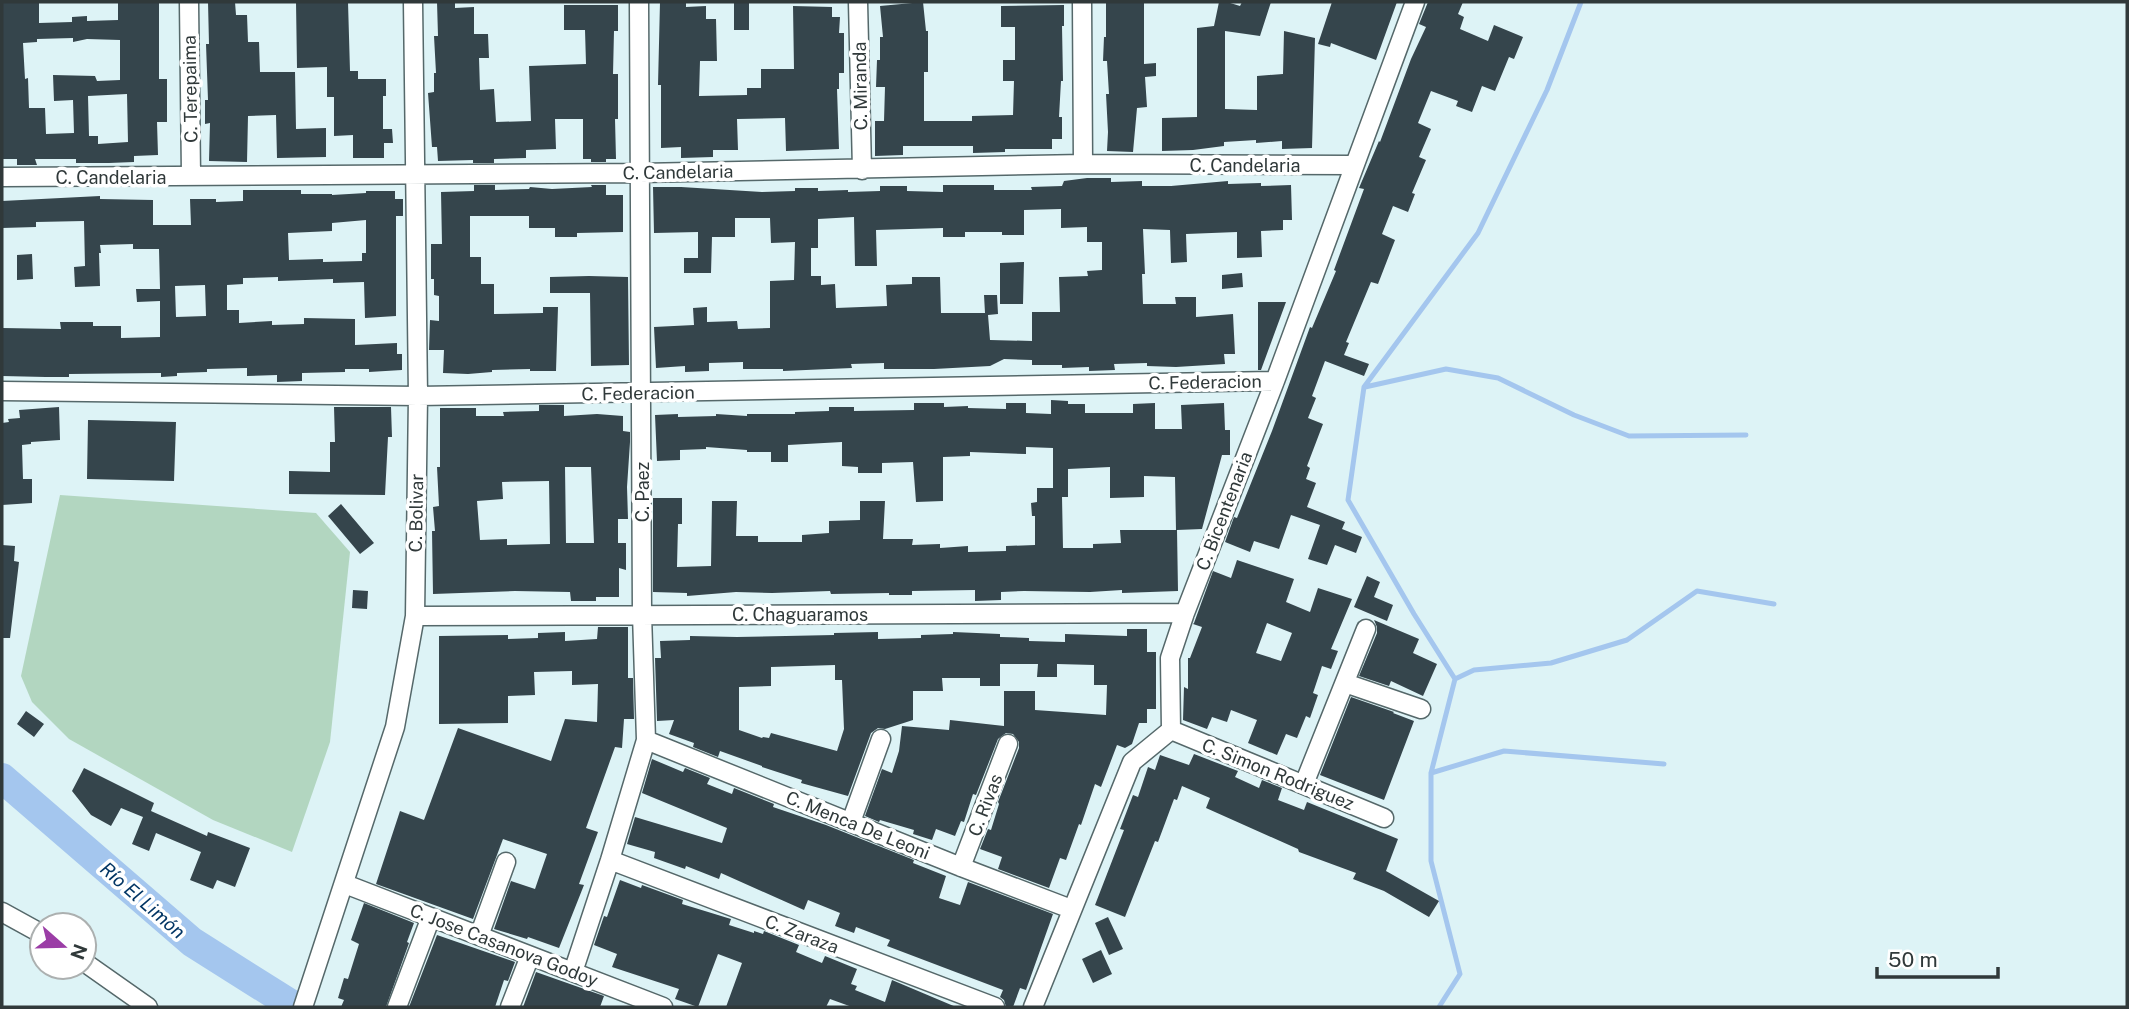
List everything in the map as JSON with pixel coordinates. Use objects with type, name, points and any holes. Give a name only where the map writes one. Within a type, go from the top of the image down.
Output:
[{"type":"street","name":"C. Terepaima","points":[[189,2],[191,176]]},
{"type":"street","name":"C. Bolivar","points":[[303,1007],[396,727],[415,615],[418,396],[413,2]]},
{"type":"street","name":"C. Paez","points":[[573,972],[646,740],[642,614],[639,2]]},
{"type":"street","name":"C. Miranda","points":[[858,2],[862,170]]},
{"type":"street","points":[[1082,2],[1083,164]]},
{"type":"street","name":"C. Bicentenaria","points":[[1171,730],[1170,658],[1185,613],[1275,381],[1415,2]]},
{"type":"street","name":"C. Candelaria","points":[[2,177],[640,173],[1083,164],[1354,165]]},
{"type":"street","name":"C. Federacion","points":[[2,391],[418,396],[1275,381]]},
{"type":"street","name":"C. Chaguaramos","points":[[415,615],[1185,613]]},
{"type":"street","points":[[1304,784],[1366,629]]},
{"type":"street","points":[[1345,683],[1421,709]]},
{"type":"street","points":[[1033,1007],[1132,762],[1171,730]]},
{"type":"street","name":"C. Simon Rodriguez","points":[[1171,730],[1384,818]]},
{"type":"street","points":[[851,822],[881,739]]},
{"type":"street","name":"C. Menca De Leoni","points":[[646,740],[1071,909]]},
{"type":"street","name":"C. Rivas","points":[[961,867],[1008,744]]},
{"type":"street","name":"C. Zaraza","points":[[610,860],[995,1007]]},
{"type":"street","points":[[479,936],[506,862]]},
{"type":"street","name":"C. Jose Casanova Godoy","points":[[345,884],[573,972],[626,1000],[663,1007]]},
{"type":"street","points":[[2,912],[28,926]]},
{"type":"street","points":[[397,1007],[431,917]]},
{"type":"street","points":[[510,1007],[530,956]]},
{"type":"street","points":[[98,972],[148,1007]]},
{"type":"green space","points":[[60,495],[316,513],[350,552],[330,742],[292,852],[213,820],[69,739],[32,702],[21,676]]},
{"type":"building","points":[[2,2],[39,2],[39,23],[72,22],[72,17],[87,16],[87,21],[118,20],[118,2],[159,2],[159,79],[167,79],[167,122],[157,122],[158,155],[134,156],[134,162],[109,163],[76,163],[76,159],[35,159],[37,165],[17,165],[17,159],[2,159]],"holes":[[[73,38],[73,42],[87,39],[120,40],[120,80],[97,81],[95,76],[53,75],[54,101],[73,100],[74,133],[46,134],[45,108],[29,108],[23,43],[37,42],[37,39]],[[127,94],[128,142],[98,144],[98,136],[89,136],[88,96]]]},
{"type":"building","points":[[208,2],[235,2],[236,15],[247,15],[248,42],[259,42],[260,72],[295,72],[296,129],[326,128],[326,157],[277,158],[276,115],[248,116],[247,162],[209,161],[210,123],[205,124],[205,100],[208,100]]},
{"type":"building","points":[[296,2],[348,2],[350,71],[358,71],[358,79],[386,79],[383,129],[392,129],[393,143],[384,143],[384,158],[353,158],[353,135],[334,136],[334,97],[327,97],[327,67],[297,68]]},
{"type":"building","points":[[437,2],[455,2],[455,8],[474,7],[474,34],[488,34],[489,58],[479,58],[480,90],[494,89],[496,122],[531,121],[529,66],[586,64],[585,30],[564,30],[564,5],[618,5],[618,31],[614,31],[613,74],[618,74],[616,159],[591,162],[591,159],[583,159],[583,119],[555,119],[556,149],[526,150],[526,158],[494,159],[494,163],[473,163],[473,160],[438,161],[437,147],[432,147],[428,93],[434,92],[436,73],[434,36],[438,36]]},
{"type":"building","points":[[660,2],[686,2],[686,7],[706,6],[706,19],[716,19],[717,61],[700,61],[699,96],[747,95],[747,88],[761,88],[761,69],[794,69],[793,6],[832,7],[832,17],[840,17],[839,33],[844,33],[844,73],[839,73],[837,89],[839,149],[786,151],[785,118],[737,119],[738,150],[713,150],[713,157],[681,158],[681,147],[661,148],[661,85],[658,85]]},
{"type":"building","points":[[734,2],[749,2],[749,30],[734,30]]},
{"type":"building","points":[[923,2],[928,31],[928,72],[924,72],[924,121],[972,121],[972,116],[1013,115],[1014,81],[1003,81],[1003,60],[1015,60],[1015,27],[1001,27],[1001,6],[1064,5],[1063,81],[1059,117],[1062,117],[1062,139],[1052,139],[1052,149],[1005,149],[1005,152],[973,153],[973,146],[903,146],[903,155],[875,156],[875,121],[884,121],[885,87],[876,87],[880,37],[883,37],[880,6]]},
{"type":"building","points":[[1106,2],[1144,3],[1144,64],[1156,63],[1156,76],[1145,77],[1147,107],[1137,108],[1133,152],[1107,151],[1106,94],[1109,94],[1107,61],[1103,61]]},
{"type":"building","points":[[1219,2],[1240,6],[1242,2],[1271,2],[1260,36],[1225,31],[1225,109],[1257,110],[1257,76],[1283,74],[1284,31],[1315,38],[1312,148],[1282,149],[1282,141],[1256,143],[1256,140],[1224,142],[1224,146],[1193,150],[1162,151],[1162,118],[1197,117],[1197,28],[1214,26]]},
{"type":"building","points":[[1332,2],[1397,2],[1376,60],[1331,43],[1330,47],[1318,44]]},
{"type":"building","points":[[1428,2],[1463,2],[1458,14],[1464,17],[1460,29],[1488,41],[1494,25],[1523,37],[1514,59],[1509,57],[1495,91],[1482,86],[1472,112],[1456,106],[1458,101],[1431,91],[1418,123],[1431,129],[1419,157],[1426,160],[1412,193],[1415,194],[1408,212],[1393,206],[1382,234],[1395,240],[1378,284],[1371,282],[1346,342],[1349,343],[1344,355],[1369,364],[1364,376],[1325,361],[1312,396],[1316,398],[1308,418],[1323,424],[1307,466],[1310,468],[1306,479],[1316,483],[1307,507],[1345,522],[1342,529],[1362,537],[1356,553],[1335,545],[1327,565],[1308,559],[1320,525],[1291,515],[1279,549],[1254,541],[1250,552],[1225,542],[1272,431],[1310,327],[1312,328],[1336,271],[1334,270],[1364,189],[1359,188],[1426,27],[1419,24]]},
{"type":"building","points":[[1111,178],[1111,182],[1142,181],[1142,186],[1228,181],[1228,184],[1291,185],[1292,220],[1283,220],[1283,230],[1261,231],[1262,257],[1237,258],[1237,232],[1186,234],[1187,262],[1171,263],[1170,230],[1143,229],[1143,304],[1176,304],[1175,297],[1196,297],[1196,317],[1233,314],[1235,354],[1224,354],[1225,364],[1176,367],[1147,366],[1147,363],[1114,364],[1115,370],[1089,371],[1089,367],[1062,368],[1062,365],[1032,365],[1032,360],[1004,359],[990,366],[934,369],[884,369],[884,363],[851,364],[852,368],[783,371],[743,369],[743,362],[709,363],[709,371],[685,372],[685,366],[656,368],[654,327],[694,325],[693,308],[707,307],[707,322],[737,321],[738,329],[770,328],[770,281],[794,280],[795,242],[771,243],[770,218],[735,218],[735,237],[712,237],[711,273],[684,273],[684,258],[698,258],[698,232],[654,233],[653,187],[762,192],[818,188],[818,191],[848,192],[880,191],[880,186],[907,186],[907,191],[943,192],[943,185],[994,185],[994,190],[1032,190],[1031,187],[1062,186],[1064,181]],"holes":[[[1061,209],[1061,228],[1087,227],[1087,242],[1102,242],[1102,270],[1087,271],[1088,276],[1059,277],[1060,312],[1032,312],[1032,341],[990,340],[988,315],[998,314],[997,295],[984,295],[985,313],[941,313],[940,277],[912,277],[912,284],[886,285],[887,306],[836,308],[835,284],[821,285],[821,276],[811,276],[811,248],[818,248],[818,219],[854,217],[855,266],[877,266],[876,230],[943,228],[943,237],[965,237],[965,232],[1024,235],[1024,210]]]},
{"type":"building","points":[[474,185],[495,185],[495,190],[606,185],[606,195],[623,195],[623,232],[577,233],[577,237],[555,237],[555,228],[529,228],[529,216],[470,216],[470,257],[481,257],[481,284],[494,284],[494,314],[543,313],[543,307],[558,307],[556,371],[530,369],[468,374],[443,373],[444,350],[429,350],[430,320],[439,321],[439,296],[434,295],[434,279],[431,279],[431,244],[442,244],[441,192],[474,191]]},
{"type":"building","points":[[243,190],[301,190],[301,194],[332,195],[395,191],[395,199],[403,199],[403,216],[396,216],[396,316],[365,318],[364,282],[333,283],[333,279],[278,281],[278,277],[243,278],[243,284],[227,285],[227,310],[239,310],[239,323],[272,321],[272,325],[304,324],[304,318],[355,319],[355,345],[397,343],[397,354],[402,354],[402,370],[369,372],[369,369],[345,369],[345,372],[302,373],[302,381],[277,382],[277,375],[247,376],[247,368],[207,369],[207,372],[177,373],[177,376],[161,377],[161,373],[69,374],[69,377],[2,376],[2,328],[61,329],[60,322],[93,322],[93,326],[121,326],[121,338],[160,337],[160,301],[137,302],[136,289],[160,289],[159,249],[133,249],[133,244],[100,245],[100,286],[75,287],[74,267],[85,266],[84,221],[36,222],[36,227],[2,228],[2,201],[100,196],[100,199],[153,200],[153,225],[191,225],[190,199],[243,201]],"holes":[[[366,220],[366,253],[362,253],[362,261],[289,260],[288,233],[332,231],[332,223]],[[205,285],[206,316],[176,317],[175,286]]]},
{"type":"building","points":[[32,254],[33,279],[17,280],[17,255]]},
{"type":"building","points":[[1024,262],[1023,304],[1000,304],[1000,263]]},
{"type":"building","points":[[1242,273],[1243,287],[1222,289],[1222,275]]},
{"type":"building","points":[[550,277],[628,277],[629,365],[591,366],[590,293],[550,293]]},
{"type":"building","points":[[1258,302],[1286,302],[1261,370],[1258,370]]},
{"type":"building","points":[[1051,400],[1085,404],[1085,413],[1133,413],[1133,404],[1155,403],[1155,429],[1182,429],[1181,405],[1224,403],[1225,430],[1230,430],[1230,455],[1222,455],[1202,529],[1177,530],[1178,591],[1001,592],[1001,600],[975,601],[975,590],[912,591],[912,595],[831,594],[830,591],[736,592],[687,596],[687,593],[653,592],[653,498],[682,498],[682,524],[678,524],[677,567],[711,566],[712,501],[737,501],[736,536],[758,536],[758,542],[802,542],[802,535],[829,533],[829,521],[860,520],[860,501],[885,501],[883,539],[913,539],[912,545],[940,544],[940,548],[968,546],[968,552],[1006,551],[1006,546],[1035,545],[1035,516],[1032,516],[1031,503],[1037,502],[1037,488],[1053,488],[1053,448],[1026,447],[1026,454],[970,452],[970,456],[943,457],[943,501],[916,502],[913,462],[882,463],[882,473],[858,473],[858,467],[842,466],[842,442],[788,445],[788,462],[771,462],[771,452],[706,447],[680,450],[680,460],[657,461],[655,415],[678,414],[678,417],[795,414],[829,411],[829,407],[854,407],[854,411],[914,410],[914,403],[1006,409],[1006,403],[1026,403],[1026,413],[1051,414]],"holes":[[[1110,467],[1110,498],[1144,497],[1144,476],[1175,477],[1176,530],[1120,530],[1121,543],[1093,544],[1093,548],[1063,548],[1062,497],[1068,497],[1068,469]]]},
{"type":"building","points":[[539,405],[564,405],[564,416],[623,416],[623,431],[630,432],[628,519],[618,519],[618,543],[626,543],[626,570],[619,568],[619,597],[571,601],[570,592],[433,594],[432,531],[435,531],[433,507],[439,506],[437,467],[440,467],[440,408],[476,408],[476,416],[504,416],[503,412],[539,411]],"holes":[[[565,467],[591,467],[594,543],[566,543]],[[549,481],[550,544],[507,545],[507,539],[480,540],[477,501],[503,499],[502,482]]]},
{"type":"building","points":[[59,407],[60,440],[22,445],[23,479],[32,479],[32,503],[2,505],[2,423],[9,422],[8,419],[20,418],[19,410]]},
{"type":"building","points":[[334,407],[391,407],[392,437],[388,437],[385,495],[289,494],[289,471],[330,472],[330,442],[335,442]]},
{"type":"building","points":[[88,420],[176,422],[174,481],[87,479]]},
{"type":"building","points":[[341,504],[374,543],[360,554],[328,516]]},
{"type":"building","points":[[2,545],[15,546],[14,561],[19,562],[10,638],[2,638]]},
{"type":"building","points":[[1237,560],[1294,579],[1286,602],[1310,612],[1318,588],[1352,599],[1331,649],[1338,651],[1331,669],[1322,666],[1313,693],[1318,695],[1310,718],[1306,716],[1297,738],[1286,734],[1277,755],[1248,743],[1257,720],[1231,710],[1227,722],[1212,717],[1207,729],[1183,720],[1184,687],[1188,689],[1188,658],[1202,627],[1193,624],[1213,571],[1231,578]],"holes":[[[1267,623],[1292,633],[1281,661],[1256,653]]]},
{"type":"building","points":[[1367,576],[1380,582],[1374,597],[1393,605],[1387,621],[1354,607]]},
{"type":"building","points":[[353,590],[368,591],[367,609],[352,608]]},
{"type":"building","points":[[1374,620],[1419,639],[1413,653],[1437,664],[1423,696],[1391,681],[1389,686],[1359,676],[1377,633]]},
{"type":"building","points":[[598,627],[628,627],[628,678],[633,678],[634,719],[624,719],[622,748],[615,747],[586,828],[598,832],[579,884],[584,885],[559,948],[494,929],[511,881],[535,889],[547,854],[503,839],[473,919],[376,884],[400,811],[424,820],[458,728],[551,761],[565,719],[597,722],[598,684],[572,685],[572,671],[534,672],[535,695],[508,696],[508,723],[439,724],[439,636],[508,635],[508,639],[538,638],[538,633],[565,632],[565,641],[597,639]]},
{"type":"building","points":[[1127,629],[1147,629],[1147,652],[1156,652],[1156,709],[1147,709],[1147,723],[1139,723],[1132,744],[1125,748],[1117,745],[1101,787],[1095,784],[1066,860],[1060,858],[1049,888],[998,869],[1002,857],[980,849],[988,829],[991,830],[998,802],[1019,748],[1019,742],[1013,734],[1006,733],[998,739],[976,795],[973,794],[964,822],[961,821],[955,836],[936,829],[932,840],[913,834],[914,830],[865,816],[882,769],[892,773],[899,751],[902,726],[949,730],[950,720],[1004,726],[1004,691],[1035,691],[1035,710],[1106,715],[1107,685],[1094,685],[1094,665],[1057,664],[1057,677],[1037,677],[1038,664],[1000,664],[1000,686],[980,686],[980,678],[942,678],[943,691],[913,691],[913,720],[885,729],[878,728],[871,733],[848,796],[801,783],[802,780],[720,751],[718,757],[693,747],[694,743],[669,734],[674,720],[657,721],[655,658],[661,658],[660,641],[690,640],[690,636],[878,632],[878,639],[921,638],[921,635],[953,632],[1000,634],[1000,637],[1029,638],[1029,641],[1065,642],[1065,634],[1127,636]],"holes":[[[835,665],[835,680],[842,680],[844,729],[837,751],[771,733],[769,738],[762,738],[739,730],[739,687],[771,686],[771,667]]]},
{"type":"building","points":[[1351,697],[1414,721],[1384,800],[1320,775]]},
{"type":"building","points":[[26,711],[44,724],[34,737],[17,724]]},
{"type":"building","points":[[1194,754],[1238,771],[1235,777],[1259,788],[1262,780],[1282,788],[1278,800],[1304,810],[1307,802],[1398,839],[1386,871],[1439,901],[1429,917],[1384,891],[1353,879],[1356,873],[1299,852],[1298,849],[1206,808],[1210,798],[1182,786],[1177,800],[1174,799],[1158,842],[1155,841],[1125,917],[1095,905],[1124,830],[1120,829],[1133,795],[1138,797],[1148,767],[1155,770],[1160,755],[1189,765]]},
{"type":"building","points":[[652,759],[683,772],[685,768],[710,778],[707,784],[732,794],[734,788],[774,804],[773,807],[914,860],[913,863],[946,876],[939,898],[960,905],[968,882],[1053,914],[1026,990],[1020,988],[1013,1007],[1006,1007],[1000,997],[1003,990],[887,946],[890,940],[856,927],[854,933],[835,926],[840,913],[808,900],[804,910],[721,873],[719,879],[686,866],[685,869],[654,858],[655,852],[627,844],[635,817],[722,843],[727,828],[642,793]]},
{"type":"building","points":[[84,768],[154,803],[151,811],[207,836],[208,832],[250,848],[235,887],[217,880],[213,889],[190,880],[201,852],[156,833],[149,851],[132,844],[143,817],[121,808],[111,826],[91,815],[72,791]]},
{"type":"building","points":[[620,880],[641,888],[642,885],[683,900],[682,904],[731,919],[729,925],[754,933],[763,934],[764,931],[799,945],[796,952],[822,963],[825,956],[857,969],[851,984],[857,986],[855,990],[885,1002],[892,980],[956,1007],[852,1007],[830,999],[826,1007],[726,1007],[742,963],[718,954],[698,1007],[675,999],[679,989],[612,967],[617,954],[594,945]]},
{"type":"building","points":[[364,903],[414,923],[386,1007],[341,1007],[344,1000],[338,998],[344,978],[348,979],[359,944],[351,940]]},
{"type":"building","points":[[1108,917],[1123,949],[1109,955],[1095,923]]},
{"type":"building","points":[[437,935],[515,962],[508,981],[504,980],[495,1007],[409,1007]]},
{"type":"building","points":[[1101,950],[1112,974],[1093,983],[1082,959]]},
{"type":"building","points":[[536,972],[604,996],[600,1007],[523,1007]]},
{"type":"waterway","points":[[1439,1007],[1460,974],[1431,861],[1431,773],[1455,679],[1348,500],[1364,387],[1478,233],[1547,90],[1581,2]]},
{"type":"waterway","points":[[1365,387],[1446,369],[1498,378],[1574,415],[1629,436],[1746,435]]},
{"type":"waterway","points":[[1455,679],[1474,670],[1551,663],[1627,640],[1697,591],[1774,604]]},
{"type":"waterway","points":[[1431,773],[1504,751],[1664,764]]},
{"type":"waterway","name":"Río El Limón","points":[[2,778],[192,942],[295,1007]]}]
